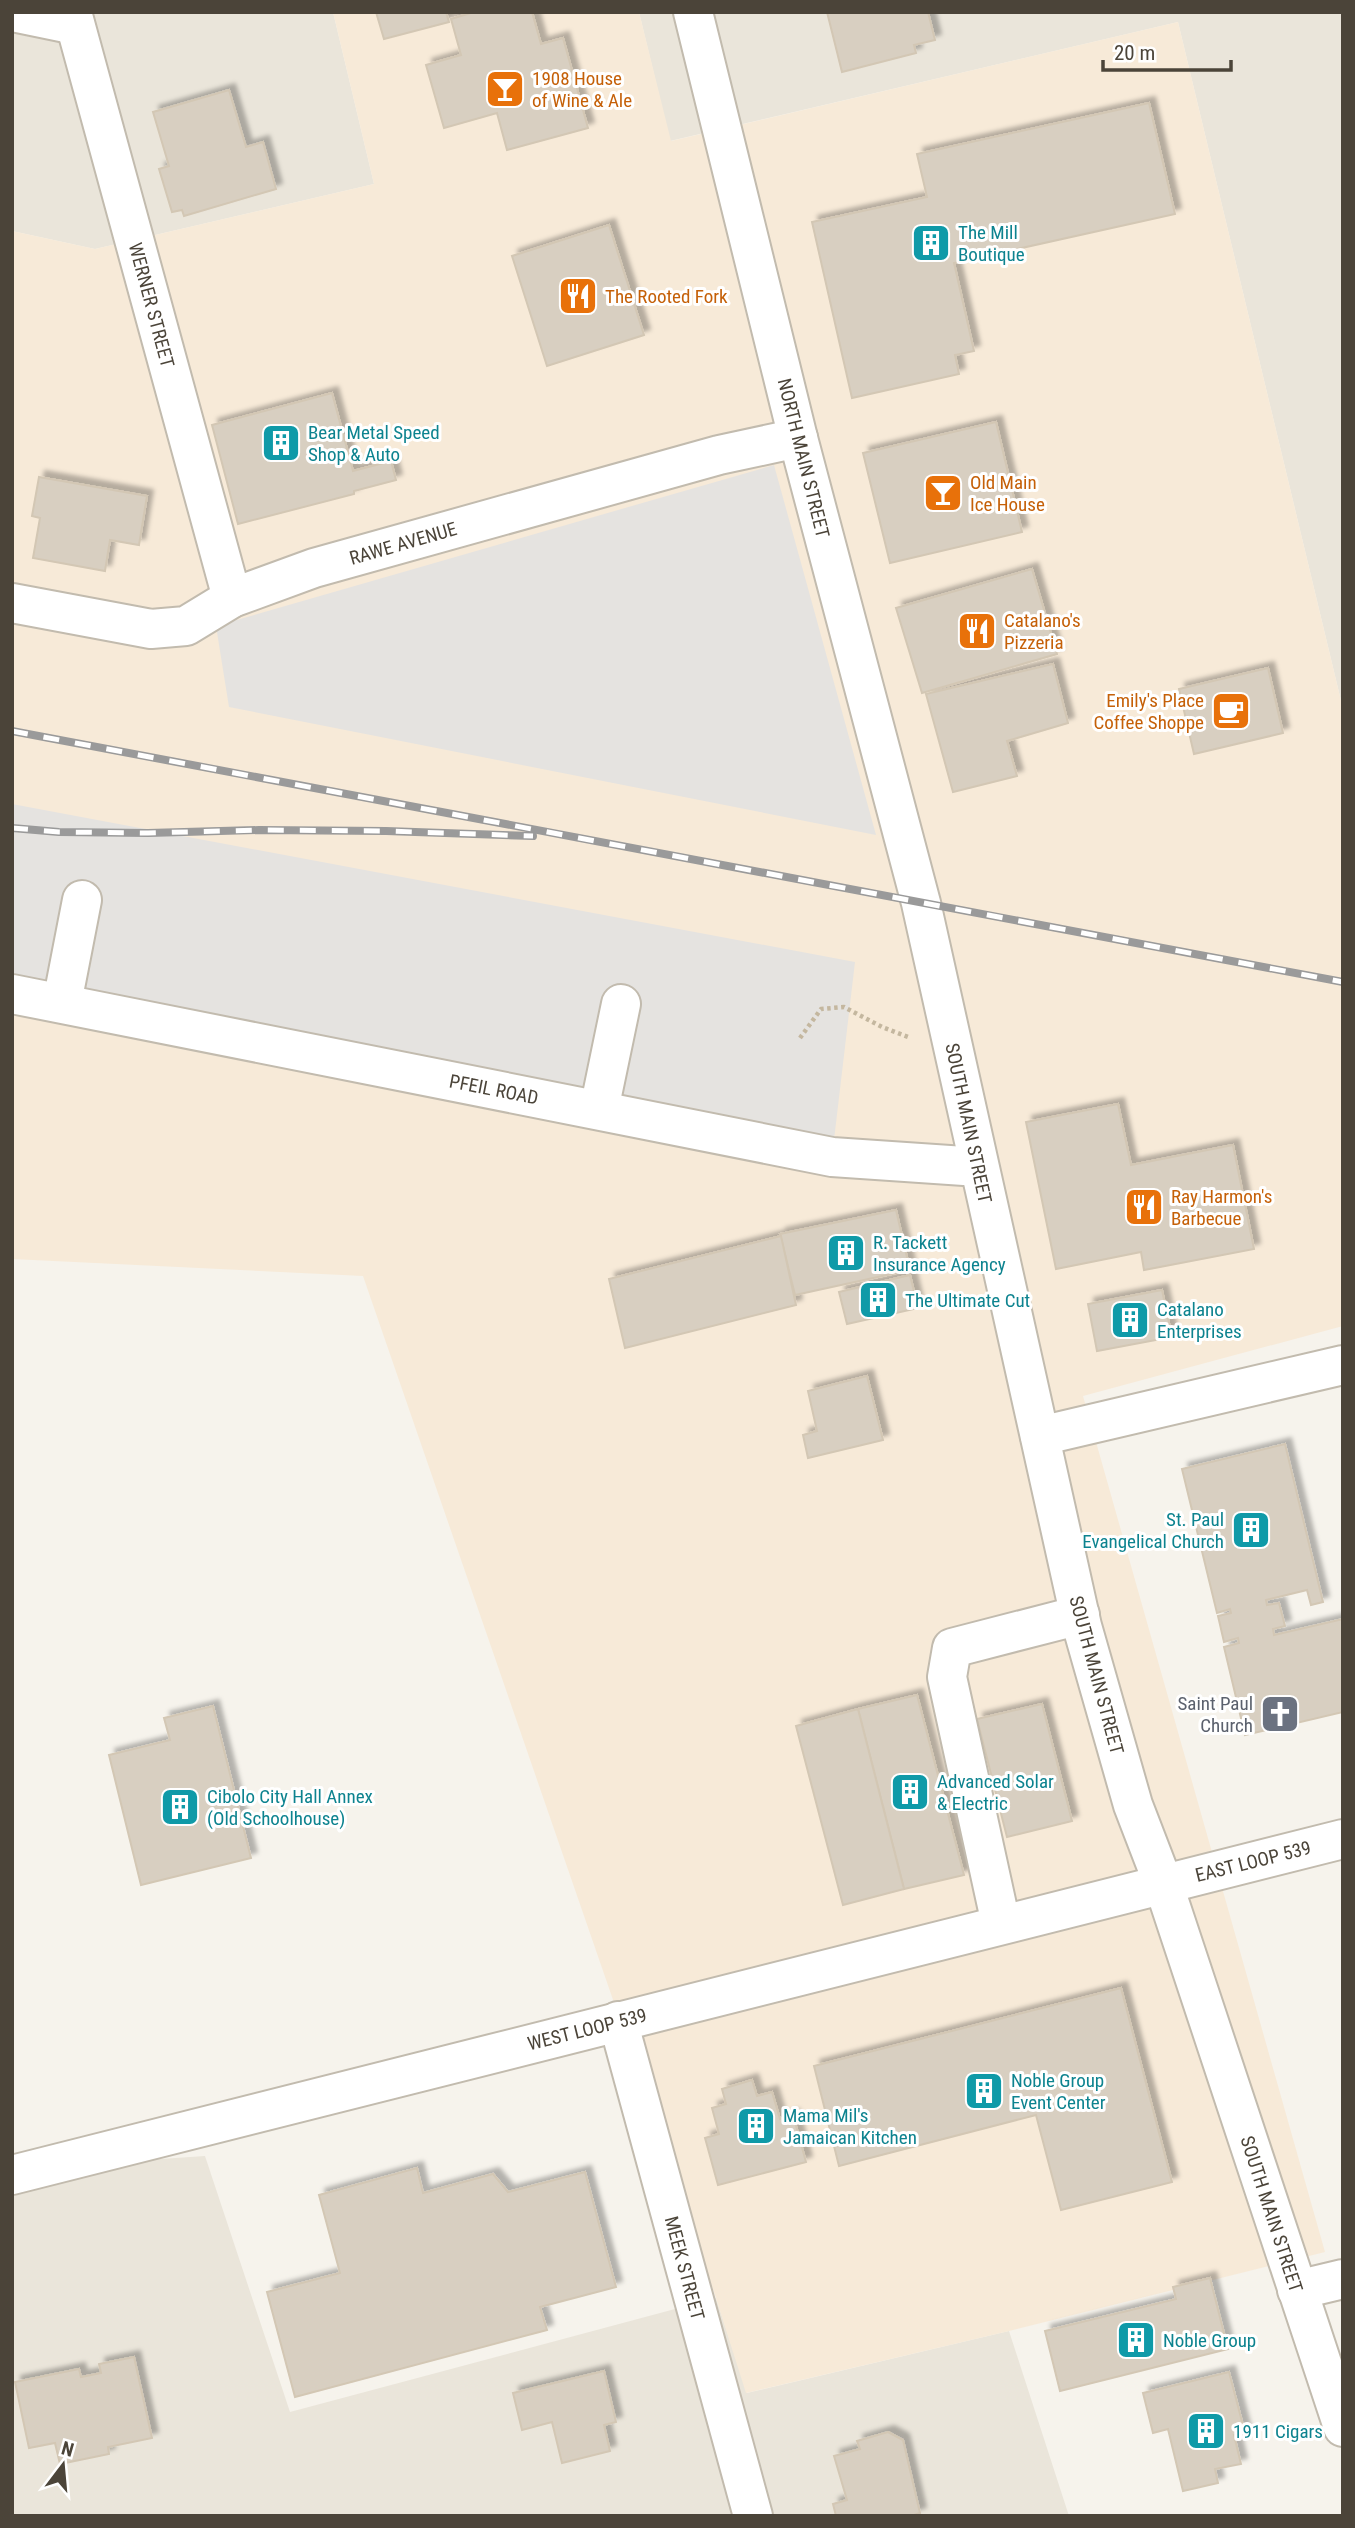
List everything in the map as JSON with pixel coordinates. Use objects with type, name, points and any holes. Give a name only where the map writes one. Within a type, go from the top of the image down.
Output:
[{"type":"street","points":[[12,12],[73,19]]},
{"type":"street","name":"NORTH MAIN STREET","points":[[693,12],[798,438],[921,903]]},
{"type":"street","name":"WERNER STREET","points":[[73,19],[232,598]]},
{"type":"street","name":"RAWE AVENUE","points":[[12,603],[151,629],[186,626],[232,598],[314,568],[719,455],[798,438]]},
{"type":"street","points":[[62,1003],[82,900]]},
{"type":"street","name":"SOUTH MAIN STREET","points":[[921,903],[1080,1615],[1133,1805],[1163,1883],[1343,2427]]},
{"type":"street","name":"PFEIL ROAD","points":[[12,994],[832,1157],[979,1167]]},
{"type":"street","points":[[599,1110],[621,1004]]},
{"type":"street","points":[[1040,1436],[1343,1365]]},
{"type":"street","points":[[1001,1924],[947,1677],[952,1647],[1080,1615]]},
{"type":"street","name":"EAST LOOP 539","points":[[1163,1883],[1343,1839]]},
{"type":"street","name":"WEST LOOP 539","points":[[12,2175],[1163,1883]]},
{"type":"street","name":"MEEK STREET","points":[[618,2021],[753,2516]]},
{"type":"street","points":[[1297,2290],[1343,2279]]},
{"type":"path","points":[[800,1038],[821,1009],[844,1007],[908,1037]]},
{"type":"shaded area","points":[[12,12],[333,12],[374,184],[95,249],[12,231]]},
{"type":"shaded area","points":[[333,12],[639,12],[671,141],[1178,22],[1343,709],[1343,1326],[1083,1396],[1325,2252],[746,2393],[716,2298],[363,1276],[12,1259],[12,231],[95,249],[374,184]]},
{"type":"shaded area","points":[[639,12],[1343,12],[1343,709],[1178,22],[670,141]]},
{"type":"shaded area","points":[[774,465],[876,835],[229,707],[216,626]]},
{"type":"shaded area","points":[[12,804],[855,962],[832,1157],[12,994]]},
{"type":"shaded area","points":[[205,2156],[290,2412],[716,2298],[747,2393],[1009,2331],[1069,2516],[12,2516],[12,2169]]},
{"type":"building","points":[[376,12],[446,12],[449,22],[384,39]]},
{"type":"building","name":"1908 House of Wine & Ale","points":[[474,12],[532,12],[541,44],[563,38],[588,128],[507,150],[497,113],[444,128],[426,65],[461,55],[451,19]]},
{"type":"building","points":[[827,12],[928,12],[935,40],[914,45],[916,53],[842,72]]},
{"type":"building","points":[[229,90],[246,147],[263,142],[276,189],[184,216],[182,210],[172,212],[159,169],[169,166],[153,112]]},
{"type":"building","name":"The Mill Boutique","points":[[1149,103],[1175,214],[954,263],[974,351],[955,355],[959,374],[852,398],[812,222],[927,197],[917,154]]},
{"type":"building","name":"The Rooted Fork","points":[[609,225],[644,335],[547,366],[512,256]]},
{"type":"building","name":"Bear Metal Speed Shop & Auto","points":[[332,393],[353,471],[391,461],[396,480],[354,491],[354,494],[238,524],[212,425]]},
{"type":"building","name":"Old Main Ice House","points":[[996,422],[1022,532],[890,563],[863,453]]},
{"type":"building","points":[[39,477],[147,496],[139,545],[110,540],[105,571],[33,558],[40,518],[32,516]]},
{"type":"building","name":"Catalano's Pizzeria","points":[[1032,569],[1057,654],[922,693],[896,608]]},
{"type":"building","points":[[1053,664],[1068,723],[1007,741],[1017,776],[953,792],[926,694]]},
{"type":"building","name":"Emily's Place Coffee Shoppe","points":[[1268,668],[1283,733],[1194,754],[1179,689]]},
{"type":"building","name":"Ray Harmon's Barbecue","points":[[1118,1104],[1131,1165],[1233,1145],[1254,1249],[1144,1270],[1141,1252],[1056,1269],[1026,1122]]},
{"type":"building","name":"R. Tackett Insurance Agency","points":[[896,1210],[910,1270],[795,1295],[780,1234]]},
{"type":"building","points":[[781,1236],[796,1305],[625,1348],[609,1279]]},
{"type":"building","name":"The Ultimate Cut","points":[[910,1275],[918,1308],[847,1324],[839,1292]]},
{"type":"building","name":"Catalano Enterprises","points":[[1162,1290],[1172,1337],[1097,1351],[1088,1304]]},
{"type":"building","points":[[867,1376],[883,1440],[808,1458],[803,1435],[817,1431],[808,1391]]},
{"type":"building","name":"St. Paul Evangelical Church","points":[[1285,1444],[1323,1602],[1311,1605],[1307,1590],[1266,1600],[1267,1605],[1279,1603],[1285,1626],[1273,1629],[1274,1635],[1343,1619],[1343,1712],[1245,1735],[1224,1647],[1239,1643],[1238,1638],[1224,1642],[1218,1616],[1231,1613],[1230,1609],[1217,1613],[1182,1469]]},
{"type":"building","name":"Advanced Solar & Electric","points":[[917,1695],[964,1875],[904,1889],[858,1709]]},
{"type":"building","points":[[1042,1704],[1072,1821],[1007,1837],[977,1719]]},
{"type":"building","name":"Cibolo City Hall Annex (Old Schoolhouse)","points":[[213,1706],[251,1858],[141,1885],[109,1755],[170,1740],[164,1718]]},
{"type":"building","points":[[858,1709],[904,1889],[843,1905],[796,1726]]},
{"type":"building","name":"Noble Group Event Center","points":[[1121,1988],[1172,2182],[1061,2210],[1036,2115],[839,2166],[814,2066]]},
{"type":"building","name":"Mama Mil's Jamaican Kitchen","points":[[752,2080],[757,2096],[772,2092],[780,2119],[793,2115],[806,2162],[718,2185],[705,2138],[719,2134],[712,2108],[726,2104],[722,2089]]},
{"type":"building","points":[[417,2168],[423,2193],[493,2174],[508,2192],[585,2172],[616,2287],[540,2307],[547,2330],[295,2397],[267,2292],[340,2273],[319,2195]]},
{"type":"building","name":"Noble Group","points":[[1210,2278],[1228,2349],[1060,2391],[1045,2331],[1176,2299],[1173,2287]]},
{"type":"building","points":[[134,2357],[152,2438],[108,2447],[109,2454],[60,2464],[55,2443],[29,2448],[15,2382],[79,2369],[81,2377],[101,2373],[99,2364]]},
{"type":"building","points":[[604,2371],[616,2422],[604,2425],[610,2451],[562,2463],[552,2422],[522,2430],[513,2393]]},
{"type":"building","name":"1911 Cigars","points":[[1229,2372],[1245,2433],[1234,2435],[1241,2464],[1215,2469],[1218,2483],[1183,2491],[1168,2429],[1153,2433],[1143,2393]]},
{"type":"building","points":[[888,2432],[903,2440],[920,2513],[911,2516],[836,2516],[833,2504],[847,2500],[834,2456],[860,2449],[857,2441]]},
{"type":"railway","points":[[12,731],[1343,982]]},
{"type":"railway","points":[[12,828],[59,832],[386,831],[533,836]]},
{"type":"place","name":"1908 House of Wine & Ale","points":[[505,89]]},
{"type":"place","name":"The Mill Boutique","points":[[931,243]]},
{"type":"place","name":"The Rooted Fork","points":[[578,296]]},
{"type":"place","name":"Bear Metal Speed Shop & Auto","points":[[281,443]]},
{"type":"place","name":"Old Main Ice House","points":[[943,493]]},
{"type":"place","name":"Catalano's Pizzeria","points":[[977,631]]},
{"type":"place","name":"Emily's Place Coffee Shoppe","points":[[1231,711]]},
{"type":"place","name":"Ray Harmon's Barbecue","points":[[1144,1207]]},
{"type":"place","name":"R. Tackett Insurance Agency","points":[[846,1253]]},
{"type":"place","name":"The Ultimate Cut","points":[[878,1300]]},
{"type":"place","name":"Catalano Enterprises","points":[[1130,1320]]},
{"type":"place","name":"St. Paul Evangelical Church","points":[[1251,1530]]},
{"type":"place","name":"Saint Paul Church","points":[[1280,1714]]},
{"type":"place","name":"Advanced Solar & Electric","points":[[910,1792]]},
{"type":"place","name":"Cibolo City Hall Annex (Old Schoolhouse)","points":[[180,1807]]},
{"type":"place","name":"Noble Group Event Center","points":[[984,2091]]},
{"type":"place","name":"Mama Mil's Jamaican Kitchen","points":[[756,2126]]},
{"type":"place","name":"Noble Group","points":[[1136,2340]]},
{"type":"place","name":"1911 Cigars","points":[[1206,2431]]}]
